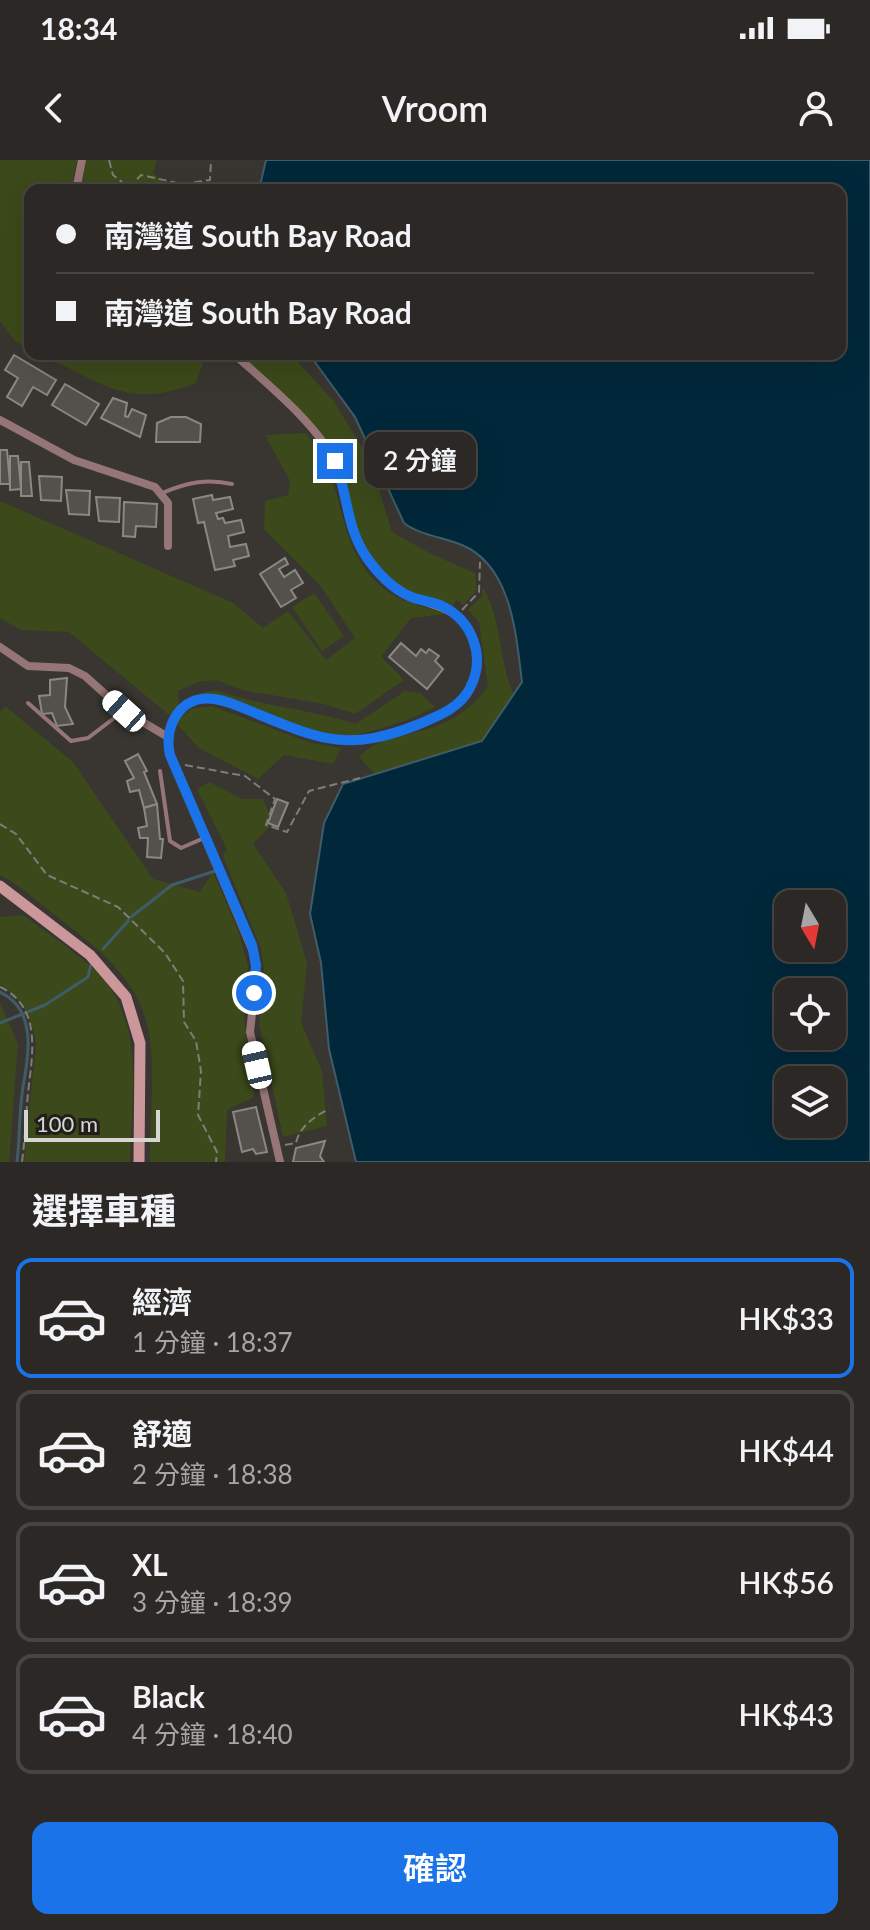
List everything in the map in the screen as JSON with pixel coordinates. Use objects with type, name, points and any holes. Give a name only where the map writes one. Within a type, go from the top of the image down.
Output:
[{"type":"main road","points":[[0,886],[90,955],[126,997],[140,1043],[139,1162]]},
{"type":"street","points":[[77,184],[82,160]]},
{"type":"street","points":[[240,360],[327,447],[340,476],[353,531],[375,568],[401,592],[436,604],[457,616],[474,642],[476,672],[462,700],[433,718],[382,738],[342,742],[313,736],[228,702],[207,698],[191,702],[178,712],[168,737],[176,769],[254,954],[256,976],[250,1032],[280,1162]]},
{"type":"street","points":[[0,420],[59,454],[148,485],[162,493],[169,510],[168,546]]},
{"type":"street","points":[[0,647],[28,666],[69,668],[77,672],[124,711],[168,737]]},
{"type":"lane","points":[[162,493],[188,483],[214,480],[232,484]]},
{"type":"lane","points":[[28,703],[60,735],[71,741],[88,738],[124,711]]},
{"type":"lane","points":[[160,771],[170,841],[181,848],[206,837]]},
{"type":"path","points":[[109,160],[113,175],[124,184]]},
{"type":"path","points":[[133,184],[141,175],[182,184],[210,180],[211,160]]},
{"type":"path","points":[[457,616],[479,592],[480,562]]},
{"type":"path","points":[[176,769],[191,765],[251,778],[275,799],[266,825],[287,832],[309,791],[360,778]]},
{"type":"path","points":[[0,824],[16,834],[47,875],[118,907],[165,953],[183,981],[184,1022],[196,1041],[201,1071],[198,1115],[217,1152],[216,1162]]},
{"type":"path","points":[[0,987],[10,992],[24,1011],[34,1045],[22,1162]]},
{"type":"path","points":[[276,1146],[296,1143],[296,1137],[315,1116],[329,1109]]},
{"type":"green space","points":[[0,160],[77,160],[72,184],[24,184],[24,346],[16,342],[0,321]]},
{"type":"green space","points":[[86,160],[157,160],[153,173],[166,184],[80,184]]},
{"type":"green space","points":[[53,360],[204,360],[196,383],[172,391],[133,393],[98,383]]},
{"type":"green space","points":[[241,360],[296,360],[333,400],[370,460],[392,532],[431,554],[475,573],[477,590],[463,605],[457,600],[450,609],[408,594],[368,564],[340,477],[322,442]]},
{"type":"green space","points":[[305,433],[329,472],[347,533],[367,572],[384,589],[398,597],[446,614],[411,618],[381,657],[404,680],[355,714],[324,704],[242,690],[216,680],[198,682],[178,691],[179,708],[169,715],[69,632],[21,630],[0,618],[0,501],[233,603],[263,628],[288,611],[326,660],[355,638],[320,585],[264,529],[265,501],[288,495],[290,481],[265,435]]},
{"type":"green space","points":[[483,587],[494,614],[514,695],[482,741],[376,775],[359,757],[367,750],[386,740],[447,722],[466,709],[488,687],[479,622],[468,610],[482,596]]},
{"type":"green space","points":[[314,593],[344,636],[322,651],[292,607]]},
{"type":"green space","points":[[215,690],[356,724],[405,691],[420,693],[435,707],[405,721],[345,739],[190,696]]},
{"type":"green space","points":[[5,706],[73,762],[153,879],[200,892],[213,872],[238,930],[248,966],[243,1009],[254,1097],[227,1110],[225,1162],[150,1162],[151,1054],[148,1027],[139,1001],[123,977],[99,951],[25,891],[0,875],[0,712]]},
{"type":"green space","points":[[212,706],[311,743],[341,748],[333,764],[284,755],[258,779],[199,748],[175,722],[191,709]]},
{"type":"green space","points":[[209,782],[243,799],[263,799],[273,823],[253,844],[286,893],[307,963],[301,1023],[322,1071],[327,1126],[283,1137],[259,1023],[265,978],[261,949],[223,856],[227,849],[197,789]]},
{"type":"green space","points":[[23,915],[97,972],[113,992],[123,1014],[133,1062],[130,1162],[24,1162],[36,1044],[25,1010],[0,984],[0,917]]},
{"type":"green space","points":[[0,1003],[18,1044],[9,1162],[0,1162]]},
{"type":"water","points":[[266,160],[870,160],[870,1162],[356,1162],[329,1049],[321,963],[310,914],[324,823],[343,784],[482,741],[522,682],[514,624],[501,585],[492,569],[479,555],[462,545],[404,523],[355,417],[313,360],[846,360],[846,184],[260,184]]},
{"type":"building","points":[[14,355],[56,380],[47,395],[33,387],[22,406],[7,397],[18,378],[5,370]]},
{"type":"building","points":[[65,384],[99,404],[86,425],[52,405]]},
{"type":"building","points":[[113,398],[127,403],[125,416],[128,417],[132,409],[146,415],[140,437],[101,418]]},
{"type":"building","points":[[171,417],[186,417],[201,424],[200,442],[156,442],[157,423]]},
{"type":"building","points":[[0,450],[7,450],[10,484],[0,484]]},
{"type":"building","points":[[10,456],[18,456],[21,489],[10,490]]},
{"type":"building","points":[[21,462],[29,462],[32,496],[21,496]]},
{"type":"building","points":[[39,476],[62,477],[61,501],[41,500]]},
{"type":"building","points":[[66,490],[90,491],[89,515],[69,514]]},
{"type":"building","points":[[212,495],[213,500],[230,497],[233,509],[216,513],[218,519],[223,518],[225,523],[241,520],[244,532],[228,536],[230,547],[246,544],[249,556],[233,560],[235,566],[215,570],[204,522],[198,523],[193,499]]},
{"type":"building","points":[[96,497],[120,498],[119,522],[99,521]]},
{"type":"building","points":[[124,502],[157,504],[156,527],[136,526],[135,537],[123,536]]},
{"type":"building","points":[[285,558],[288,564],[279,569],[284,577],[295,570],[303,583],[291,590],[296,598],[281,607],[260,574]]},
{"type":"building","points":[[401,643],[416,656],[421,649],[426,653],[429,649],[439,656],[435,661],[443,669],[427,689],[389,657]]},
{"type":"building","points":[[67,678],[65,707],[73,724],[57,726],[52,713],[42,714],[39,696],[50,695],[50,680]]},
{"type":"building","points":[[138,754],[157,804],[144,808],[139,790],[130,792],[127,781],[134,778],[125,761]]},
{"type":"building","points":[[277,799],[288,803],[278,827],[268,823]]},
{"type":"building","points":[[157,804],[160,839],[163,839],[161,858],[147,857],[148,838],[140,838],[138,828],[147,826],[144,808]]},
{"type":"building","points":[[256,1107],[267,1152],[256,1154],[253,1149],[242,1152],[233,1112]]},
{"type":"building","points":[[325,1141],[320,1156],[324,1162],[293,1162],[296,1148]]},
{"type":"waterway","points":[[131,917],[172,885],[215,871]]},
{"type":"waterway","points":[[103,949],[129,920]]},
{"type":"waterway","points":[[0,1023],[45,1005],[88,977],[91,964]]},
{"type":"waterway","points":[[0,992],[20,1010],[28,1034],[17,1162]]},
{"type":"route","points":[[254,993],[256,965],[252,945],[170,755],[168,737],[173,719],[191,702],[213,698],[320,738],[349,743],[366,741],[390,735],[450,710],[469,691],[477,666],[472,636],[457,616],[445,607],[401,592],[385,579],[365,555],[347,516],[342,481],[335,461]]}]
